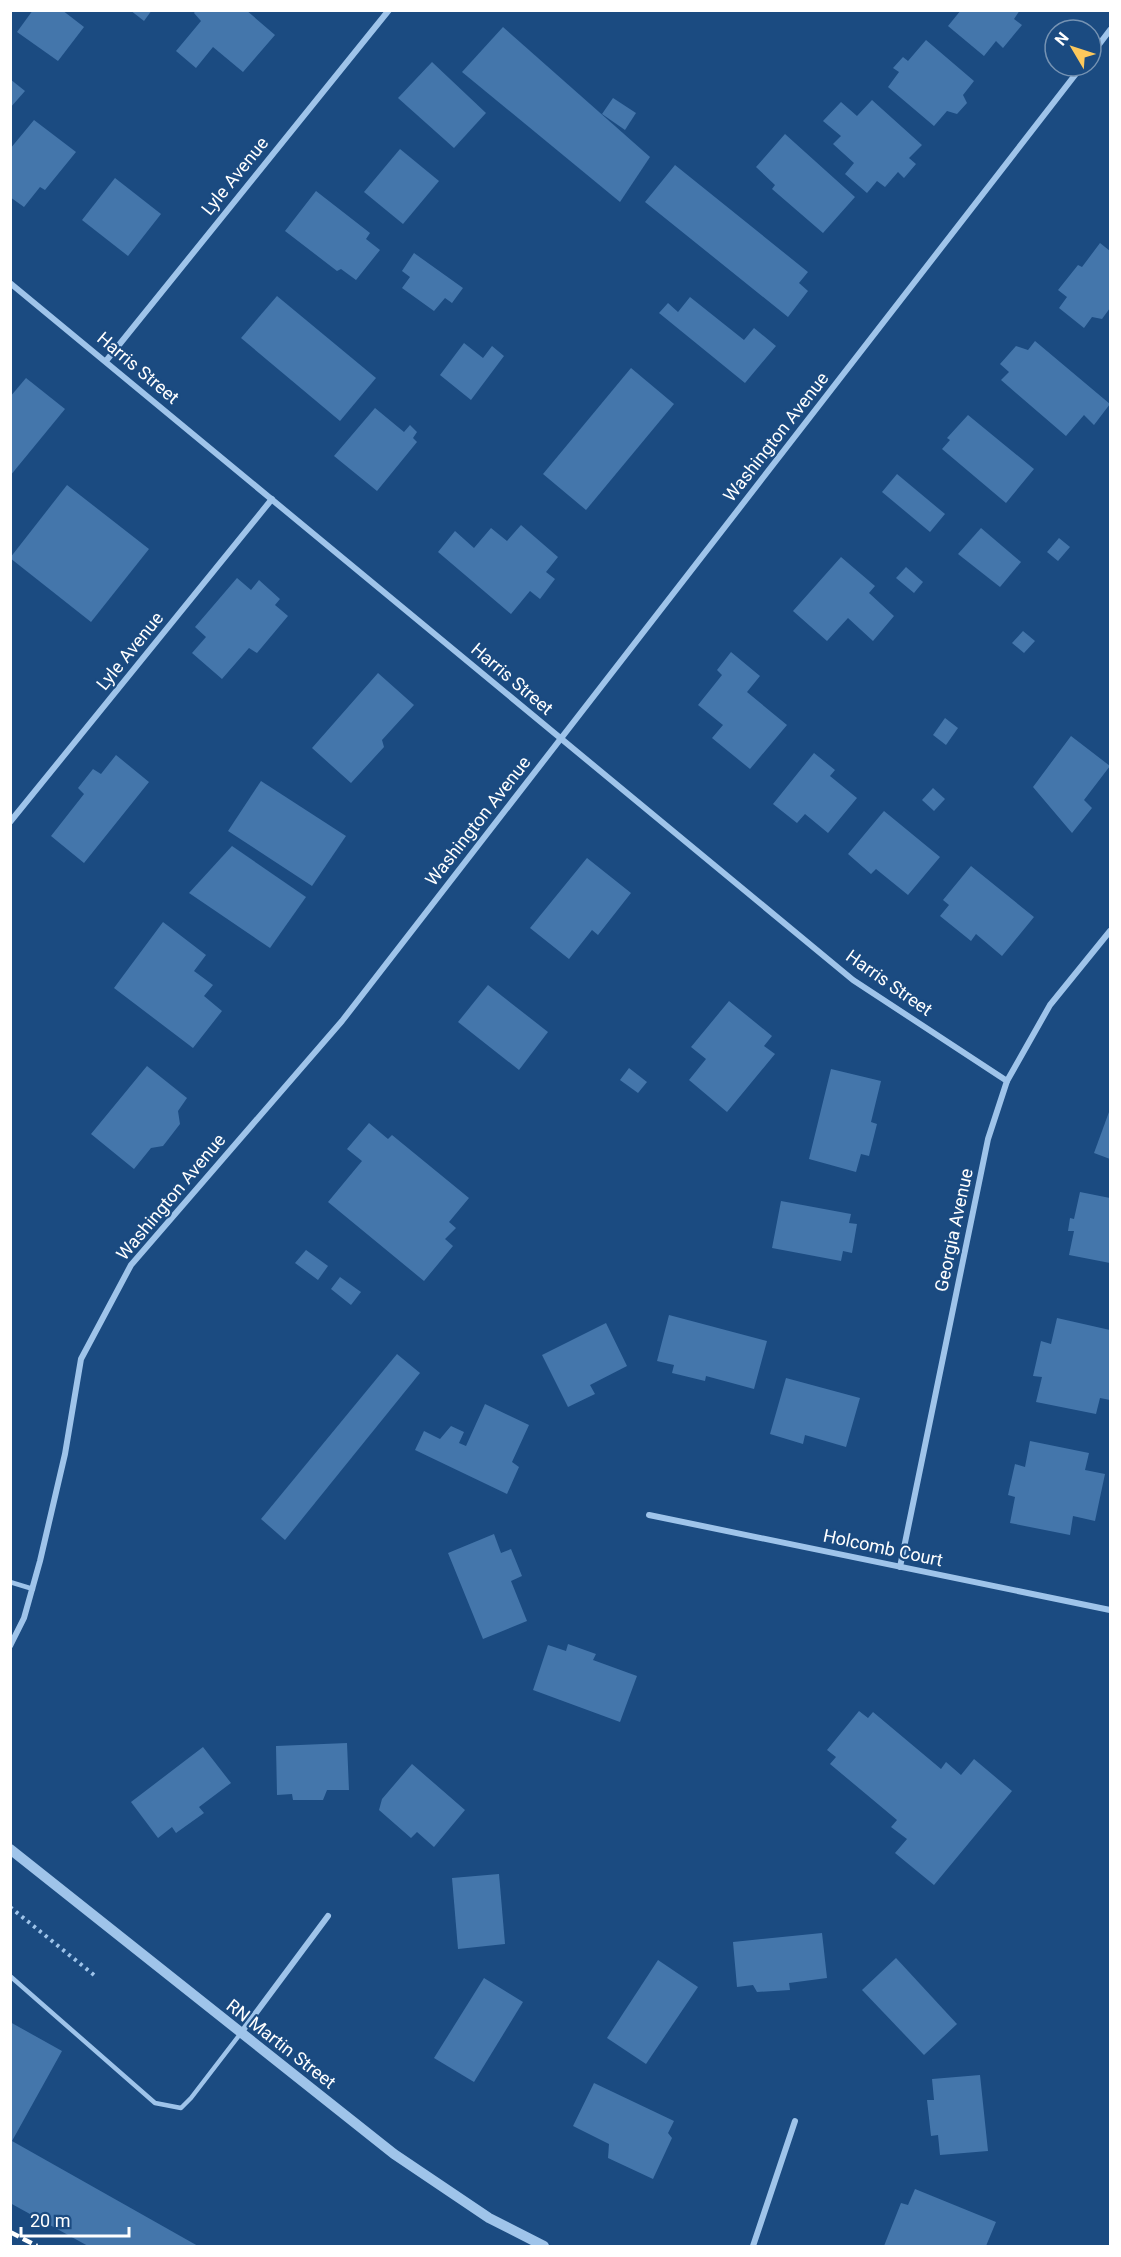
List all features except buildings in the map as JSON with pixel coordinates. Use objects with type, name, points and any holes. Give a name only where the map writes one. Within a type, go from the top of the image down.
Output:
[{"type":"street","name":"Lyle Avenue","points":[[106,361],[389,10]]},
{"type":"street","name":"Washington Avenue","points":[[10,1646],[24,1618],[33,1589],[64,1454],[81,1359],[131,1265],[342,1021],[1073,78]]},
{"type":"street","name":"Harris Street","points":[[10,283],[853,980],[1007,1081]]},
{"type":"street","name":"Lyle Avenue","points":[[10,822],[272,499]]},
{"type":"street","name":"Georgia Avenue","points":[[900,1567],[988,1139],[1007,1081],[1050,1005],[1110,931]]},
{"type":"street","name":"Holcomb Court","points":[[649,1515],[1110,1610]]},
{"type":"street","name":"RN Martin Street","points":[[10,1849],[394,2154],[489,2218],[544,2247]]},
{"type":"street","points":[[241,2033],[328,1916]]},
{"type":"street","points":[[753,2247],[795,2121]]},
{"type":"lane","points":[[10,1582],[33,1589]]},
{"type":"lane","points":[[10,1976],[155,2103],[181,2108],[241,2033]]},
{"type":"path","points":[[10,1907],[94,1975]]},
{"type":"railway","points":[[10,2232],[37,2246]]}]
